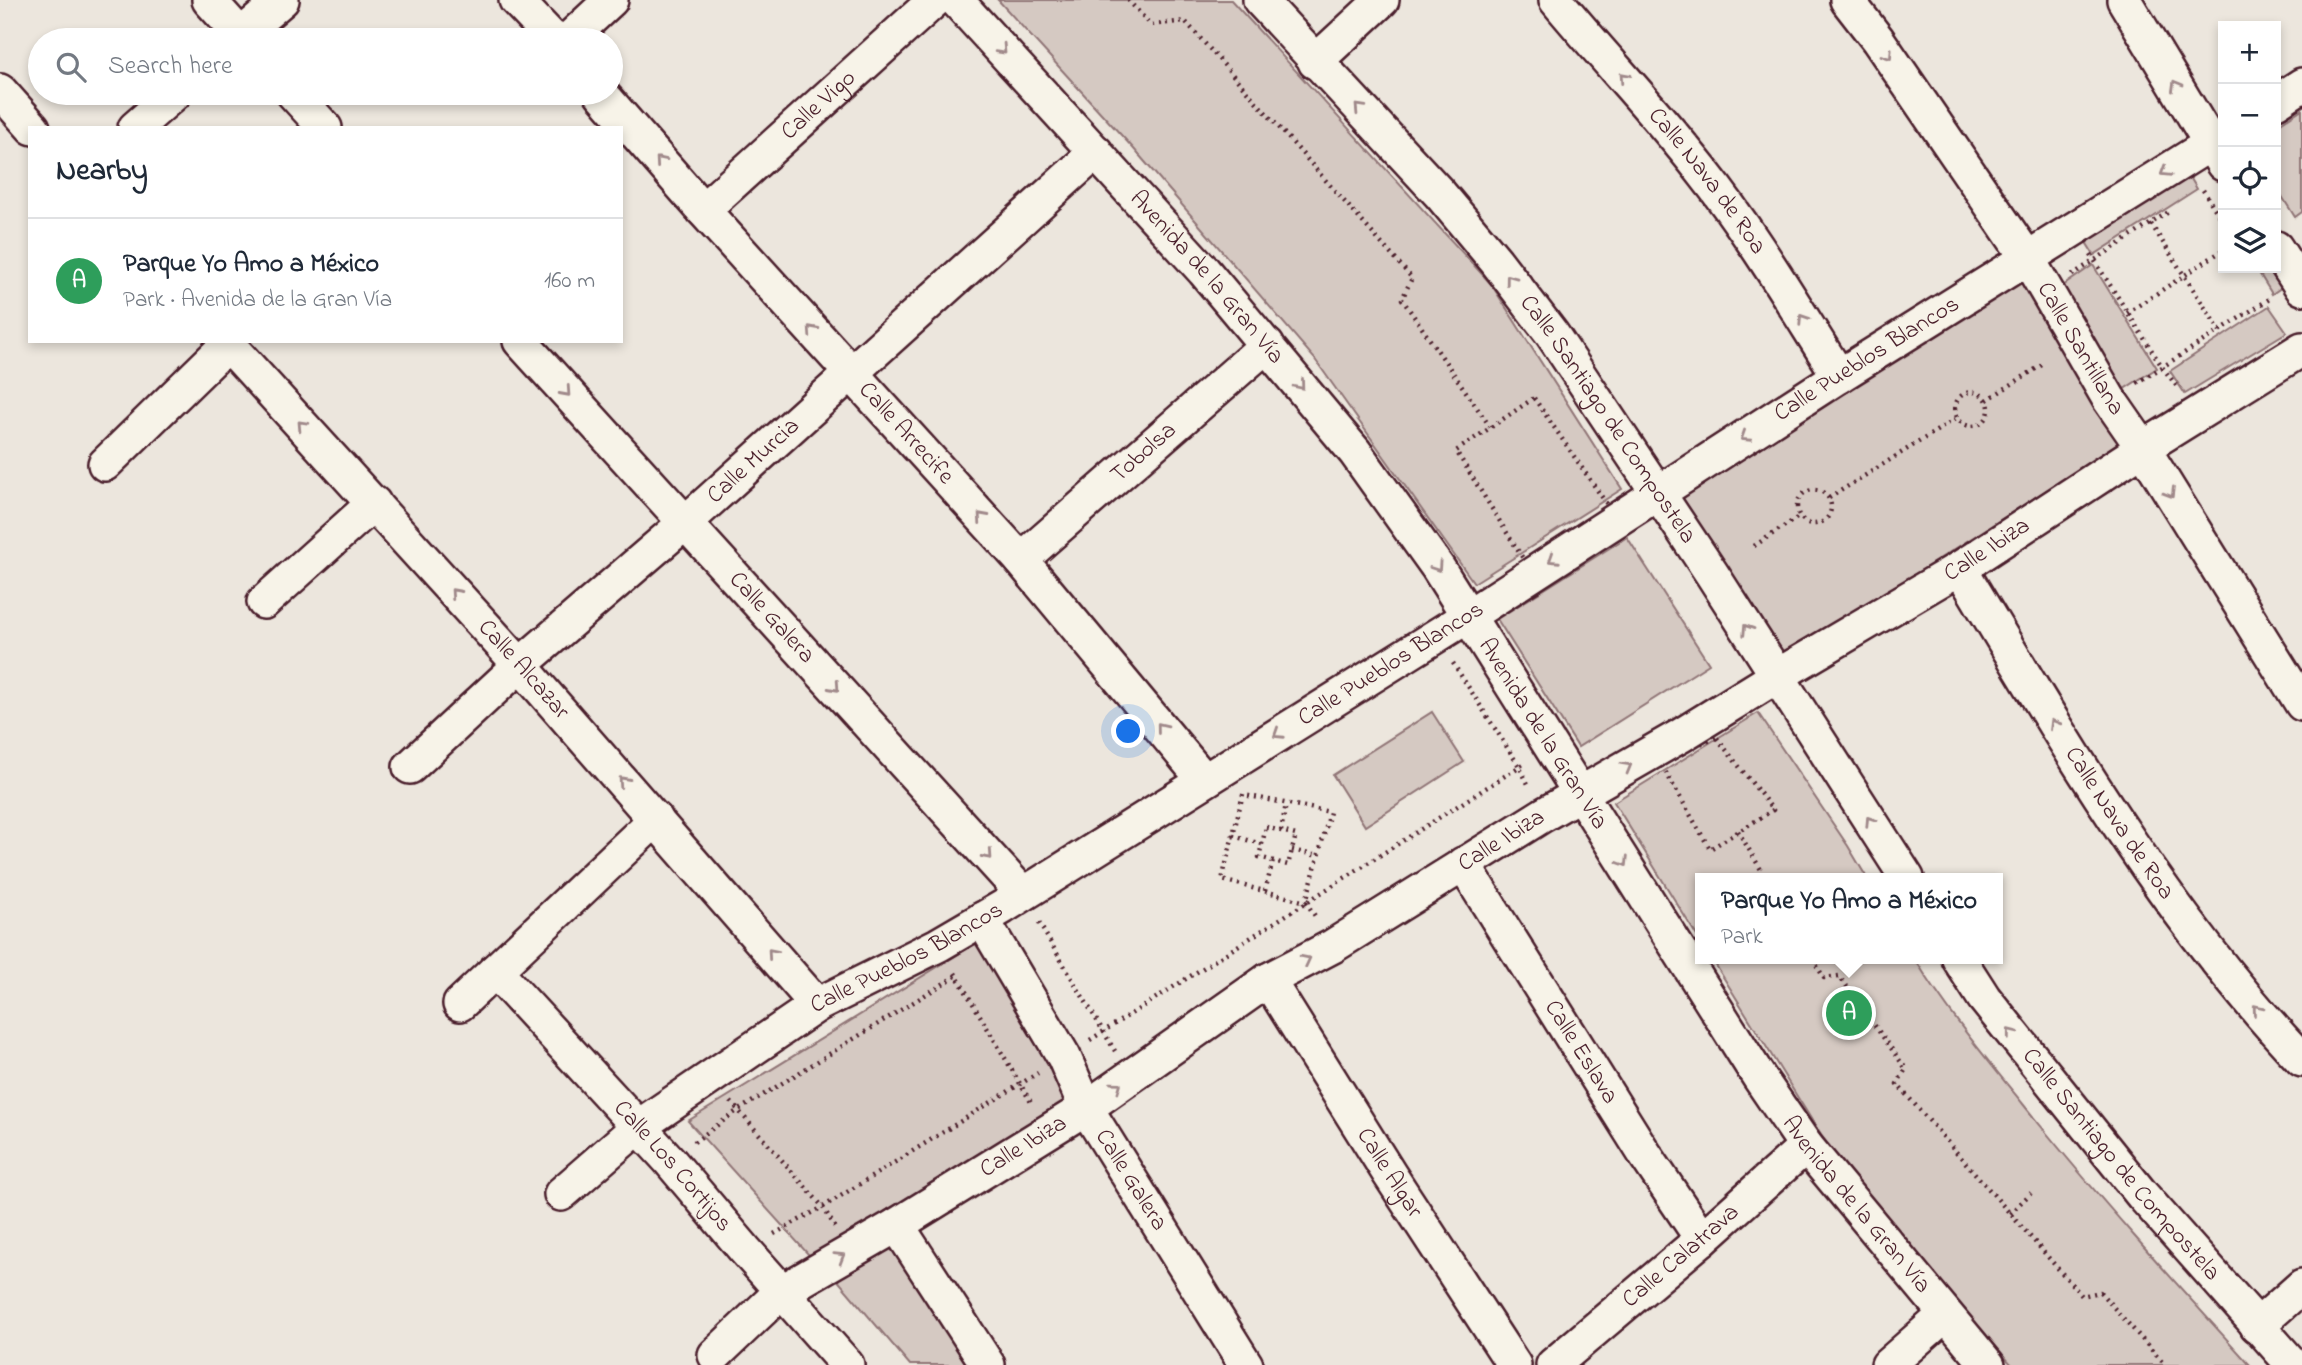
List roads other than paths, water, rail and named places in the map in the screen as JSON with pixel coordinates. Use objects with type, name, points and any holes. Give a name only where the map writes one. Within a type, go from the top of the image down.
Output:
[{"type":"street","points":[[209,0],[232,28]]},
{"type":"street","points":[[253,28],[282,0]]},
{"type":"street","points":[[516,0],[543,28]]},
{"type":"street","points":[[581,28],[611,0]]},
{"type":"street","name":"Calle Vigo","points":[[704,211],[934,0]]},
{"type":"street","name":"Avenida de la Gran Vía","points":[[956,0],[1204,271],[1369,471],[1438,568],[1759,1077],[1806,1146],[1988,1365]]},
{"type":"street","name":"Calle Santiago de Compostela","points":[[1260,0],[1440,194],[1552,334],[1904,873]]},
{"type":"street","points":[[1315,62],[1382,0]]},
{"type":"street","name":"Calle Nava de Roa","points":[[1556,0],[1703,172],[1745,229],[1839,376]]},
{"type":"street","name":"Calle Santillana","points":[[1847,0],[1878,40],[2028,259],[2109,399],[2143,447],[2302,704]]},
{"type":"street","points":[[2124,0],[2214,162]]},
{"type":"street","points":[[2281,99],[2302,85]]},
{"type":"street","points":[[0,91],[31,126]]},
{"type":"street","points":[[137,126],[161,105]]},
{"type":"street","points":[[304,105],[323,126]]},
{"type":"street","name":"Calle Arrecife","points":[[611,105],[704,211],[1021,560],[1204,780]]},
{"type":"street","name":"Calle Murcia","points":[[410,768],[520,665],[686,522],[1096,152]]},
{"type":"street","name":"Calle Pueblos Blancos","points":[[561,1194],[638,1126],[817,1005],[938,945],[1002,907],[1468,616],[1839,376],[2073,230],[2214,162]]},
{"type":"street","points":[[2281,256],[2299,284]]},
{"type":"street","points":[[105,464],[227,343]]},
{"type":"street","name":"Calle Alcazar","points":[[227,343],[520,665],[817,1005]]},
{"type":"street","name":"Calle Galera","points":[[522,343],[686,522],[1002,907],[1000,948],[1064,1057],[1086,1108],[1246,1365]]},
{"type":"street","name":"Tobolsa","points":[[1021,560],[1267,345]]},
{"type":"street","name":"Calle Ibiza","points":[[715,1355],[781,1292],[897,1225],[1086,1108],[1268,980],[1334,946],[1543,815],[1681,736],[1960,568],[2143,447],[2302,349]]},
{"type":"street","points":[[264,602],[374,503]]},
{"type":"street","name":"Calle Nava de Roa","points":[[1960,568],[2059,732],[2155,880],[2218,962],[2302,1060]]},
{"type":"street","points":[[460,1004],[656,819]]},
{"type":"street","name":"Calle Eslava","points":[[1463,864],[1646,1156],[1702,1239]]},
{"type":"street","name":"Calle Santiago de Compostela","points":[[1962,964],[1984,998],[2060,1096],[2143,1196],[2293,1365]]},
{"type":"street","name":"Calle Los Cortijos","points":[[495,971],[669,1160],[847,1365]]},
{"type":"street","name":"Calle Algar","points":[[1268,980],[1390,1175],[1514,1365]]},
{"type":"street","name":"Calle Calatrava","points":[[1553,1365],[1702,1239],[1806,1146]]},
{"type":"street","points":[[897,1225],[988,1365]]},
{"type":"street","points":[[2257,1326],[2302,1286]]},
{"type":"street","points":[[1888,1365],[1945,1315]]},
{"type":"place","name":"Parque Yo Amo a México","points":[[1849,1013]]}]
